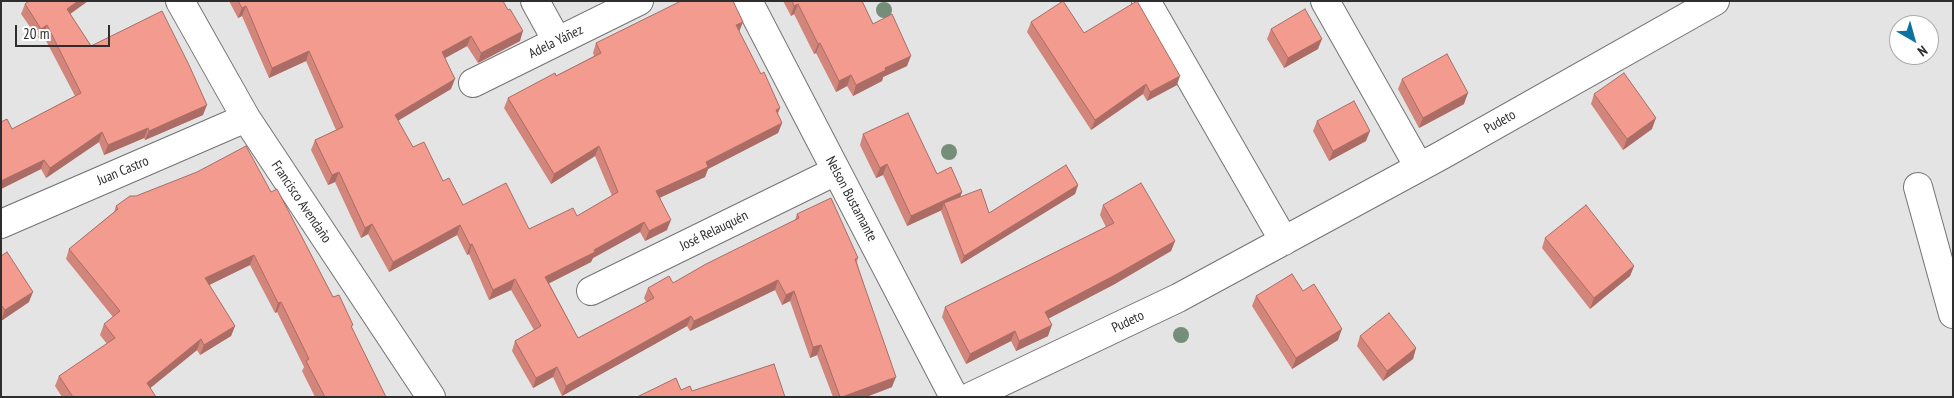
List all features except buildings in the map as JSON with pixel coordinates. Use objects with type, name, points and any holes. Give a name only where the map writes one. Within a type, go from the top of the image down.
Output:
[{"type":"street","name":"Francisco Avendaño","points":[[180,1],[246,118],[431,397]]},
{"type":"street","points":[[535,1],[558,41]]},
{"type":"street","name":"Adela Yáñez","points":[[473,83],[639,1]]},
{"type":"street","name":"Nelson Bustamante","points":[[748,1],[954,397]]},
{"type":"street","points":[[1146,1],[1284,241]]},
{"type":"street","points":[[1325,1],[1419,167]]},
{"type":"street","name":"Pudeto","points":[[970,397],[1178,298],[1419,167],[1714,1]]},
{"type":"street","name":"Juan Castro","points":[[1,224],[246,118]]},
{"type":"street","name":"José Relauquén","points":[[591,291],[836,172]]},
{"type":"street","points":[[1918,187],[1953,314]]}]
